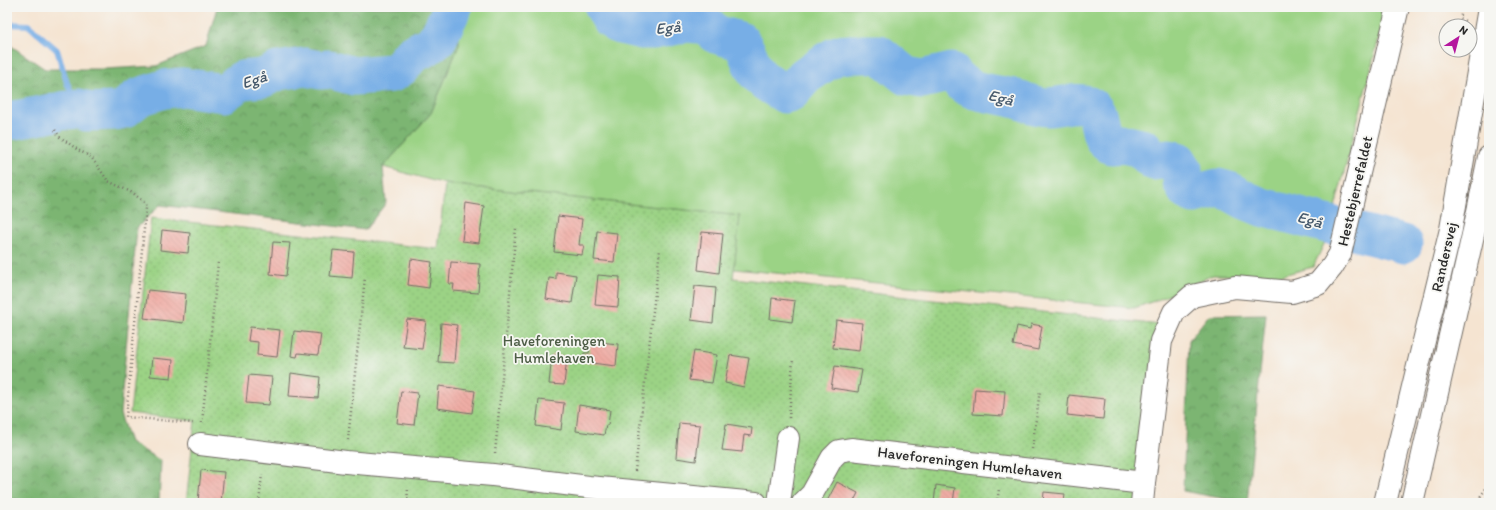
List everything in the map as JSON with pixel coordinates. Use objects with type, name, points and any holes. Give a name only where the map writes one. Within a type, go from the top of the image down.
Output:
[{"type":"main road","name":"Hestebjerrefaldet","points":[[1143,493],[1161,341],[1174,312],[1192,296],[1235,288],[1292,292],[1318,284],[1332,267],[1340,254],[1398,7]]},
{"type":"main road","name":"Randersvej","points":[[1385,503],[1451,229],[1489,8]]},
{"type":"main road","name":"Randersvej","points":[[1412,503],[1475,226],[1489,157]]},
{"type":"main road","points":[[201,434],[264,452],[346,462],[493,475],[756,503]]},
{"type":"main road","points":[[779,503],[788,438]]},
{"type":"main road","name":"Haveforeningen Humlehaven","points":[[803,503],[812,494],[832,458],[839,451],[851,448],[1030,470],[1143,493]]},
{"type":"path","points":[[1460,18],[1463,7]]},
{"type":"path","points":[[55,130],[60,137],[91,157],[108,181],[133,193],[145,203],[146,208],[126,416],[201,434],[218,262]]},
{"type":"path","points":[[493,475],[516,228]]},
{"type":"path","points":[[633,491],[660,249]]},
{"type":"path","points":[[346,462],[365,277]]},
{"type":"path","points":[[788,438],[793,359]]},
{"type":"path","points":[[1030,470],[1040,390]]},
{"type":"path","points":[[259,503],[264,452]]},
{"type":"path","points":[[1476,503],[1489,484]]},
{"type":"green space","points":[[217,7],[457,7],[459,45],[431,113],[383,167],[386,203],[365,230],[160,205],[137,228],[120,414],[130,442],[161,461],[159,503],[7,503],[7,43],[45,69],[105,69],[156,66],[206,46]]},
{"type":"green space","points":[[457,7],[1387,7],[1327,238],[1313,267],[1279,276],[1213,275],[1160,299],[1134,308],[734,269],[739,216],[445,184],[383,167],[431,113],[459,45]]},
{"type":"green space","name":"Haveforeningen Humlehaven","points":[[445,184],[740,216],[733,278],[1161,325],[1141,503],[186,503],[195,421],[130,413],[151,218],[438,249]]},
{"type":"green space","points":[[1266,314],[1247,503],[1183,491],[1189,340],[1209,315]]},
{"type":"building","points":[[466,203],[484,206],[479,243],[462,241]]},
{"type":"building","points":[[558,216],[582,219],[579,245],[584,245],[582,255],[554,252]]},
{"type":"building","points":[[162,230],[190,233],[188,253],[160,250]]},
{"type":"building","points":[[597,231],[617,233],[614,262],[594,260]]},
{"type":"building","points":[[702,232],[723,234],[719,273],[698,270]]},
{"type":"building","points":[[273,242],[290,243],[286,276],[270,274]]},
{"type":"building","points":[[333,250],[354,252],[352,278],[330,276]]},
{"type":"building","points":[[411,259],[432,262],[429,288],[408,285]]},
{"type":"building","points":[[451,262],[480,264],[478,293],[453,291],[454,284],[449,284]]},
{"type":"building","points":[[556,272],[576,275],[572,303],[546,299],[549,278],[556,279]]},
{"type":"building","points":[[598,275],[620,277],[618,307],[595,305]]},
{"type":"building","points":[[695,286],[716,288],[713,323],[691,320]]},
{"type":"building","points":[[148,290],[186,294],[183,323],[144,318]]},
{"type":"building","points":[[772,298],[795,301],[792,322],[770,319]]},
{"type":"building","points":[[407,319],[426,321],[422,349],[403,347]]},
{"type":"building","points":[[836,320],[862,323],[859,351],[833,348]]},
{"type":"building","points":[[441,323],[457,325],[454,363],[438,362]]},
{"type":"building","points":[[1031,324],[1042,326],[1038,350],[1013,345],[1017,326],[1030,329]]},
{"type":"building","points":[[250,327],[280,330],[277,357],[257,355],[258,342],[248,341]]},
{"type":"building","points":[[294,331],[321,334],[318,355],[298,353],[297,357],[291,356]]},
{"type":"building","points":[[590,341],[618,344],[616,366],[583,362],[584,353],[589,353]]},
{"type":"building","points":[[694,351],[717,355],[712,383],[689,380]]},
{"type":"building","points":[[552,355],[567,357],[564,385],[549,384]]},
{"type":"building","points":[[730,355],[749,358],[744,387],[725,383]]},
{"type":"building","points":[[152,358],[173,360],[171,378],[150,376]]},
{"type":"building","points":[[835,366],[862,370],[858,392],[831,388]]},
{"type":"building","points":[[291,373],[320,377],[318,398],[289,396]]},
{"type":"building","points":[[249,375],[272,377],[269,405],[246,403]]},
{"type":"building","points":[[439,386],[475,391],[472,413],[437,408]]},
{"type":"building","points":[[975,389],[1005,391],[1003,416],[973,414]]},
{"type":"building","points":[[401,391],[418,393],[414,425],[397,423]]},
{"type":"building","points":[[1069,395],[1105,399],[1103,419],[1067,415]]},
{"type":"building","points":[[539,400],[564,403],[561,430],[536,426]]},
{"type":"building","points":[[579,405],[610,410],[608,425],[606,425],[604,435],[576,431]]},
{"type":"building","points":[[679,423],[700,425],[696,461],[676,458]]},
{"type":"building","points":[[726,424],[752,428],[751,436],[744,435],[742,452],[722,450]]},
{"type":"building","points":[[201,470],[224,472],[221,503],[198,502]]},
{"type":"building","points":[[837,482],[858,493],[853,503],[826,503]]},
{"type":"building","points":[[936,485],[955,488],[953,503],[934,503]]},
{"type":"building","points":[[1044,492],[1065,494],[1064,503],[1043,503]]},
{"type":"waterway","name":"Egå","points":[[7,121],[79,108],[86,112],[115,111],[124,109],[139,97],[164,89],[183,87],[224,93],[242,80],[263,78],[278,71],[305,67],[320,70],[329,69],[354,76],[392,73],[401,67],[411,55],[428,46],[438,38],[453,7]]},
{"type":"waterway","name":"Egå","points":[[604,7],[610,18],[617,24],[642,30],[654,30],[688,23],[698,24],[708,26],[715,34],[740,41],[759,76],[767,83],[785,94],[791,92],[805,76],[838,55],[879,54],[906,76],[922,79],[952,72],[958,80],[965,85],[981,92],[1017,99],[1043,107],[1084,104],[1093,108],[1096,112],[1102,135],[1111,145],[1123,144],[1145,149],[1147,155],[1154,161],[1169,159],[1178,161],[1183,169],[1182,182],[1187,191],[1194,194],[1218,188],[1229,191],[1262,207],[1403,244]]},
{"type":"waterway","points":[[7,24],[28,25],[57,50],[67,83],[79,108]]}]
